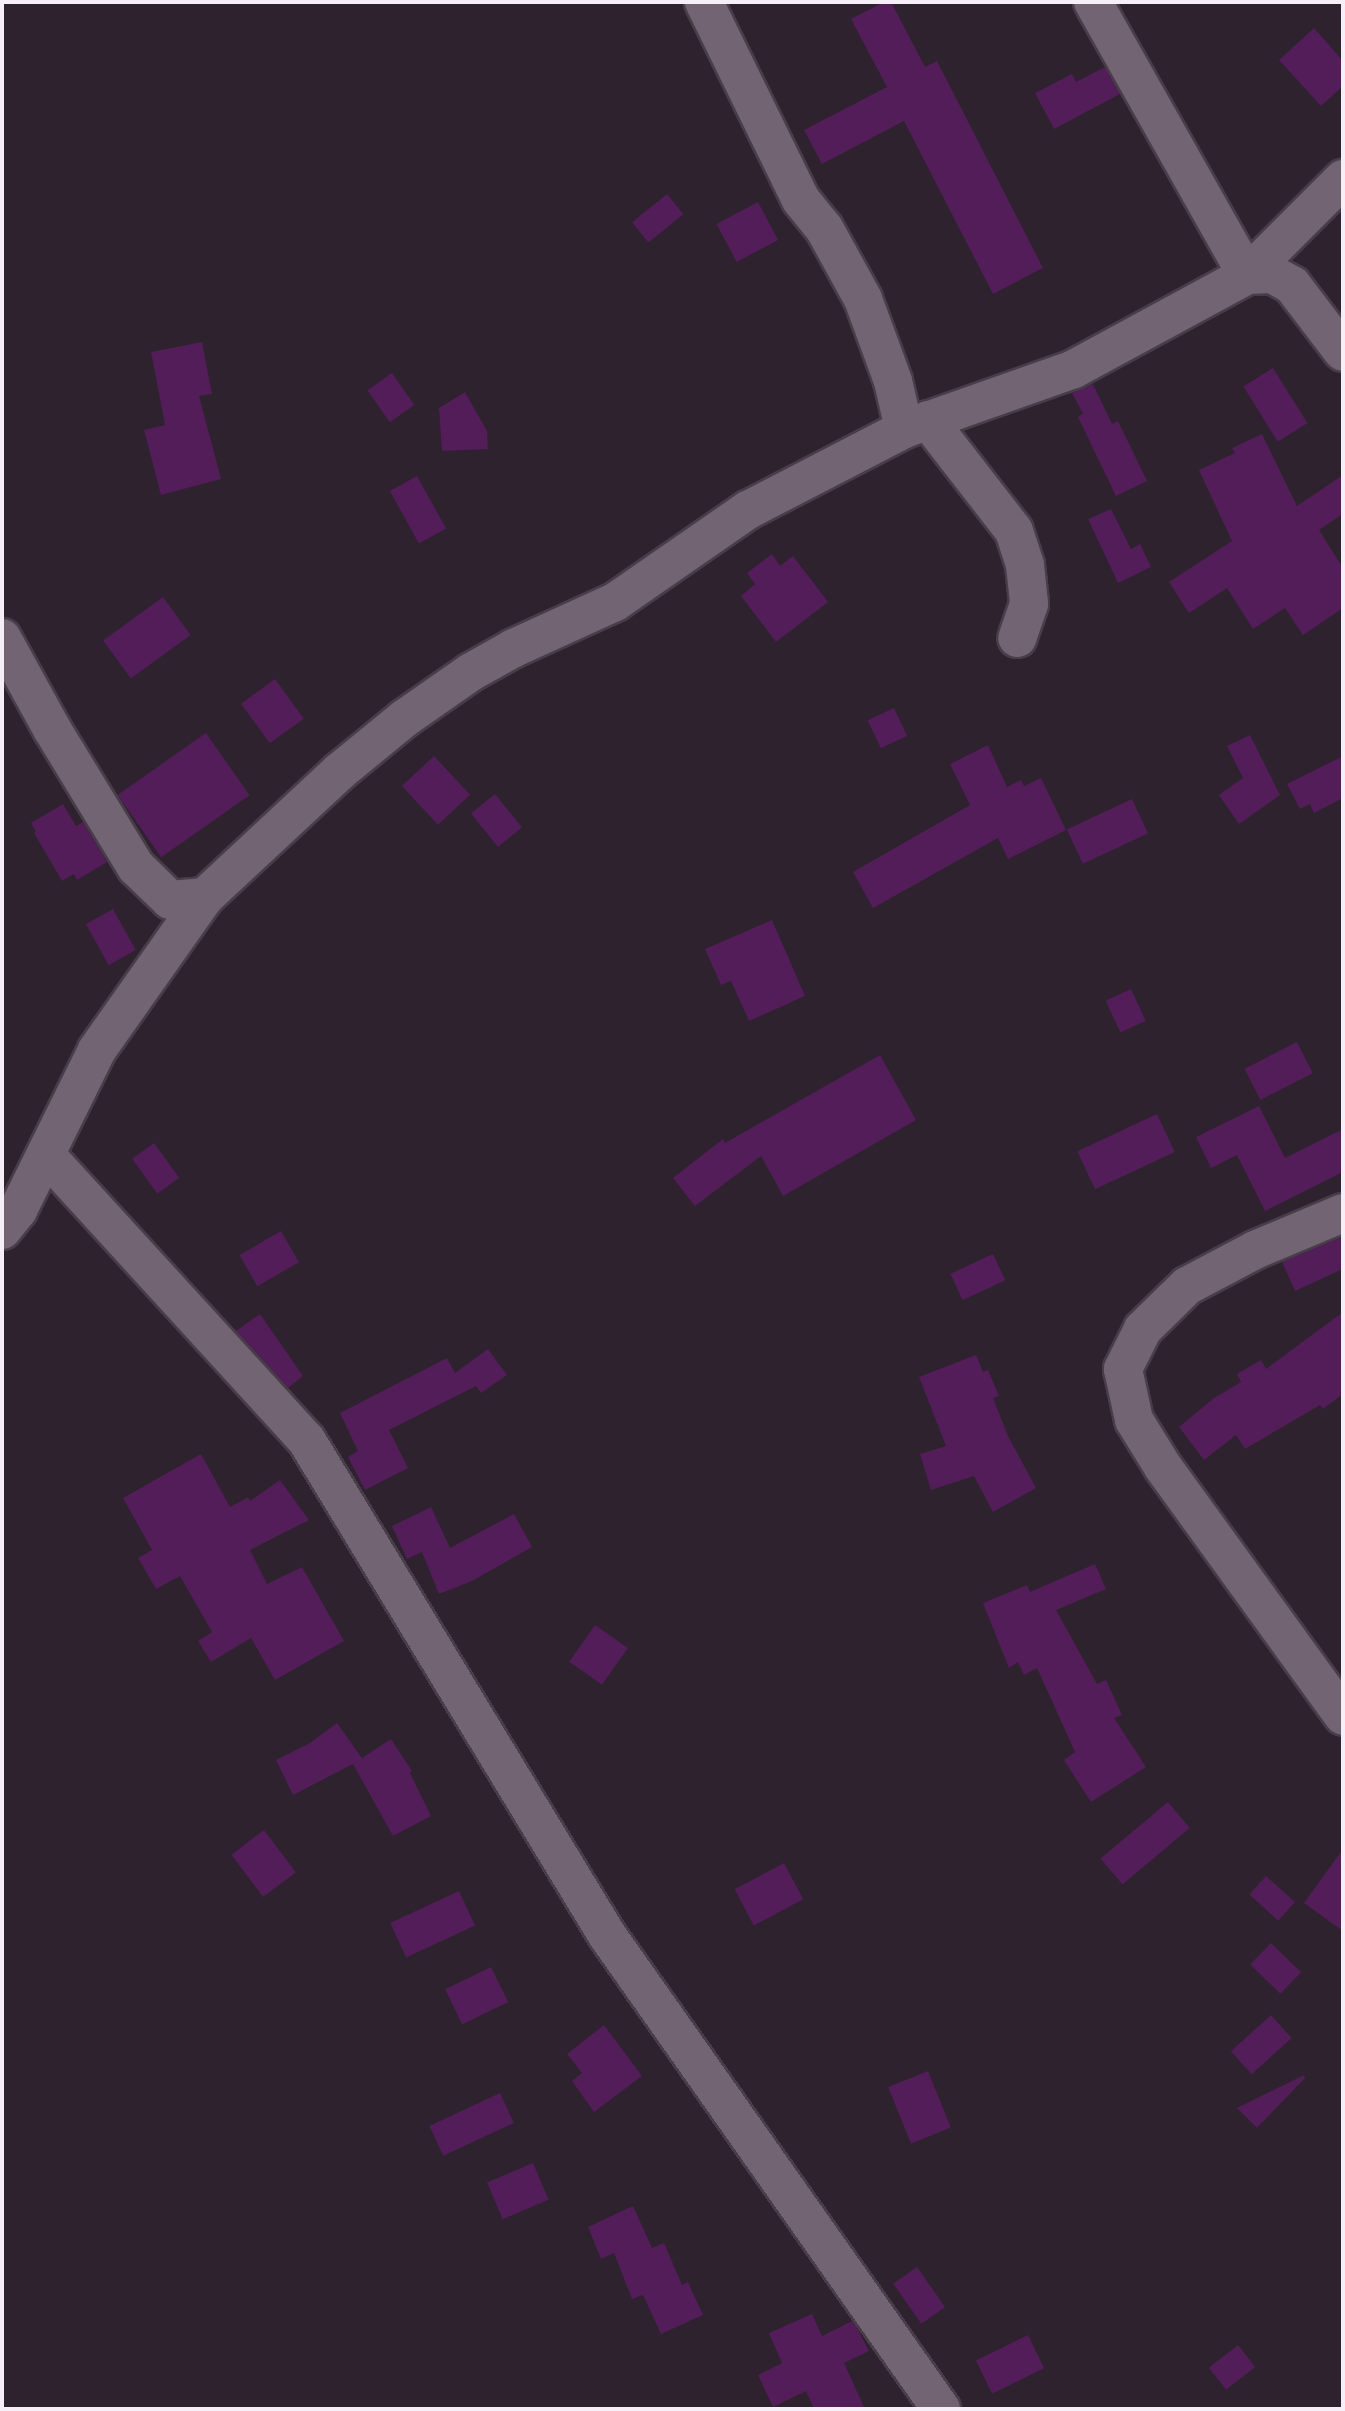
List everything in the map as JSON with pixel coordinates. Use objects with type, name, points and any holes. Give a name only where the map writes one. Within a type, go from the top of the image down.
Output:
[{"type":"street","points":[[704,2],[801,200],[824,228],[863,299],[893,381],[916,425],[1014,531],[1025,565],[1029,604],[1017,638]]},
{"type":"street","points":[[1093,2],[1247,275]]},
{"type":"street","points":[[2,1230],[18,1210],[97,1050],[205,897],[340,772],[405,718],[471,673],[514,648],[615,602],[748,510],[916,425],[1074,369],[1247,275],[1343,179]]},
{"type":"street","points":[[1247,275],[1272,274],[1292,285],[1343,352]]},
{"type":"street","points":[[2,638],[52,729],[136,867],[170,901],[205,897]]},
{"type":"street","points":[[46,1155],[307,1441],[607,1935],[942,2409]]},
{"type":"street","points":[[1343,1213],[1255,1250],[1187,1286],[1143,1329],[1123,1369],[1134,1420],[1163,1467],[1343,1716]]},
{"type":"building","points":[[884,2],[891,2],[925,67],[937,61],[1043,268],[993,294],[904,121],[822,164],[804,130],[887,87],[851,19]]},
{"type":"building","points":[[1314,28],[1343,61],[1343,86],[1321,106],[1279,60]]},
{"type":"building","points":[[1105,67],[1120,94],[1054,129],[1035,93],[1072,74],[1076,82]]},
{"type":"building","points":[[667,194],[683,214],[648,243],[632,222]]},
{"type":"building","points":[[758,202],[778,240],[737,262],[717,224]]},
{"type":"building","points":[[202,342],[212,394],[199,396],[221,479],[161,495],[144,430],[165,425],[151,352]]},
{"type":"building","points":[[1273,368],[1307,423],[1278,442],[1243,387]]},
{"type":"building","points":[[392,373],[414,405],[390,422],[367,390]]},
{"type":"building","points":[[1093,384],[1112,424],[1118,421],[1147,481],[1116,496],[1078,417],[1083,414],[1072,393]]},
{"type":"building","points":[[465,392],[487,431],[488,449],[442,451],[439,408]]},
{"type":"building","points":[[1262,434],[1297,506],[1343,475],[1343,514],[1319,530],[1343,568],[1343,608],[1303,635],[1285,608],[1253,629],[1227,588],[1189,613],[1169,582],[1232,541],[1199,470],[1235,453],[1232,448]]},
{"type":"building","points":[[417,476],[446,528],[419,544],[390,491]]},
{"type":"building","points":[[1111,509],[1131,549],[1140,544],[1151,567],[1118,583],[1088,519]]},
{"type":"building","points":[[772,554],[780,566],[793,556],[828,602],[776,642],[741,596],[755,584],[747,573]]},
{"type":"building","points":[[163,597],[191,635],[131,679],[103,640]]},
{"type":"building","points":[[275,679],[304,719],[270,743],[241,704]]},
{"type":"building","points":[[894,708],[907,736],[881,748],[868,720]]},
{"type":"building","points":[[206,733],[250,795],[161,857],[118,795]]},
{"type":"building","points":[[1250,735],[1280,795],[1239,824],[1219,795],[1243,778],[1227,746]]},
{"type":"building","points":[[988,745],[1007,787],[1021,780],[1024,786],[1041,778],[1066,830],[1008,859],[998,838],[873,908],[853,872],[970,805],[950,764]]},
{"type":"building","points":[[434,756],[470,795],[438,825],[402,786]]},
{"type":"building","points":[[1343,756],[1343,798],[1314,813],[1310,804],[1300,809],[1287,784]]},
{"type":"building","points":[[495,794],[522,827],[498,847],[471,814]]},
{"type":"building","points":[[1132,799],[1148,833],[1083,864],[1067,829]]},
{"type":"building","points":[[63,804],[76,826],[83,822],[107,862],[77,880],[74,874],[62,881],[31,823]]},
{"type":"building","points":[[113,909],[136,950],[109,965],[86,924]]},
{"type":"building","points":[[772,920],[805,996],[749,1021],[731,981],[721,985],[705,949]]},
{"type":"building","points":[[1131,989],[1146,1021],[1120,1033],[1106,1001]]},
{"type":"building","points":[[1297,1042],[1313,1073],[1260,1100],[1244,1069]]},
{"type":"building","points":[[880,1055],[916,1120],[783,1196],[761,1156],[695,1206],[673,1178],[723,1139],[725,1143]]},
{"type":"building","points":[[1259,1106],[1285,1158],[1343,1129],[1343,1172],[1265,1211],[1237,1155],[1211,1168],[1196,1137]]},
{"type":"building","points":[[1157,1114],[1175,1152],[1095,1189],[1077,1151]]},
{"type":"building","points":[[154,1143],[179,1178],[157,1194],[132,1159]]},
{"type":"building","points":[[281,1231],[299,1262],[257,1286],[239,1255]]},
{"type":"building","points":[[1342,1237],[1343,1269],[1295,1291],[1282,1262]]},
{"type":"building","points":[[993,1254],[1005,1280],[963,1300],[950,1274]]},
{"type":"building","points":[[1343,1312],[1343,1394],[1323,1409],[1320,1405],[1245,1449],[1236,1435],[1204,1460],[1179,1427],[1214,1398],[1241,1382],[1237,1374],[1261,1360],[1266,1369]]},
{"type":"building","points":[[260,1314],[303,1376],[288,1388],[236,1331]]},
{"type":"building","points":[[488,1349],[507,1375],[481,1393],[476,1386],[389,1430],[408,1468],[365,1490],[348,1457],[358,1451],[340,1413],[447,1358],[455,1373]]},
{"type":"building","points":[[976,1355],[983,1372],[988,1370],[999,1396],[993,1398],[1008,1436],[1036,1488],[993,1512],[974,1476],[931,1490],[920,1454],[946,1446],[919,1377]]},
{"type":"building","points":[[201,1454],[230,1507],[248,1497],[250,1501],[280,1480],[309,1520],[250,1550],[267,1584],[302,1567],[344,1641],[275,1680],[251,1638],[211,1662],[198,1641],[212,1632],[180,1576],[156,1589],[138,1558],[152,1550],[123,1498]]},
{"type":"building","points":[[431,1507],[450,1548],[514,1514],[532,1547],[472,1581],[439,1594],[422,1552],[407,1559],[392,1526]]},
{"type":"building","points":[[1095,1564],[1106,1589],[1056,1610],[1097,1684],[1106,1680],[1122,1715],[1114,1718],[1146,1767],[1091,1802],[1064,1760],[1075,1752],[1037,1668],[1024,1675],[1018,1662],[1009,1668],[983,1603],[1027,1585],[1030,1592]]},
{"type":"building","points":[[595,1625],[628,1648],[602,1685],[569,1662]]},
{"type":"building","points":[[337,1723],[362,1758],[391,1739],[412,1771],[410,1773],[431,1816],[393,1836],[353,1764],[293,1795],[276,1760],[310,1743]]},
{"type":"building","points":[[1168,1802],[1190,1828],[1122,1885],[1101,1859]]},
{"type":"building","points":[[264,1830],[296,1872],[263,1897],[231,1855]]},
{"type":"building","points":[[1343,1849],[1343,1931],[1304,1903]]},
{"type":"building","points":[[784,1863],[803,1899],[754,1925],[735,1889]]},
{"type":"building","points":[[1266,1876],[1295,1902],[1278,1921],[1249,1895]]},
{"type":"building","points":[[459,1891],[475,1925],[406,1958],[390,1923]]},
{"type":"building","points":[[1271,1943],[1301,1972],[1280,1994],[1250,1965]]},
{"type":"building","points":[[491,1967],[508,2002],[462,2024],[445,1989]]},
{"type":"building","points":[[1271,2015],[1292,2038],[1252,2074],[1231,2051]]},
{"type":"building","points":[[604,2025],[642,2076],[594,2112],[572,2081],[582,2073],[567,2054]]},
{"type":"building","points":[[928,2071],[951,2128],[911,2144],[888,2087]]},
{"type":"building","points":[[1304,2075],[1305,2078],[1257,2128],[1237,2108]]},
{"type":"building","points":[[500,2093],[514,2123],[443,2156],[429,2126]]},
{"type":"building","points":[[533,2163],[549,2200],[503,2219],[487,2183]]},
{"type":"building","points":[[633,2206],[652,2248],[664,2243],[682,2285],[688,2282],[703,2315],[661,2334],[643,2295],[632,2299],[614,2253],[601,2259],[588,2227]]},
{"type":"building","points":[[917,2267],[945,2307],[921,2324],[893,2284]]},
{"type":"building","points":[[812,2314],[822,2336],[852,2321],[857,2328],[869,2351],[844,2363],[865,2409],[814,2409],[806,2391],[773,2407],[758,2375],[782,2363],[769,2333]]},
{"type":"building","points":[[1028,2335],[1044,2368],[992,2394],[976,2360]]},
{"type":"building","points":[[1238,2345],[1255,2367],[1226,2390],[1209,2368]]}]
